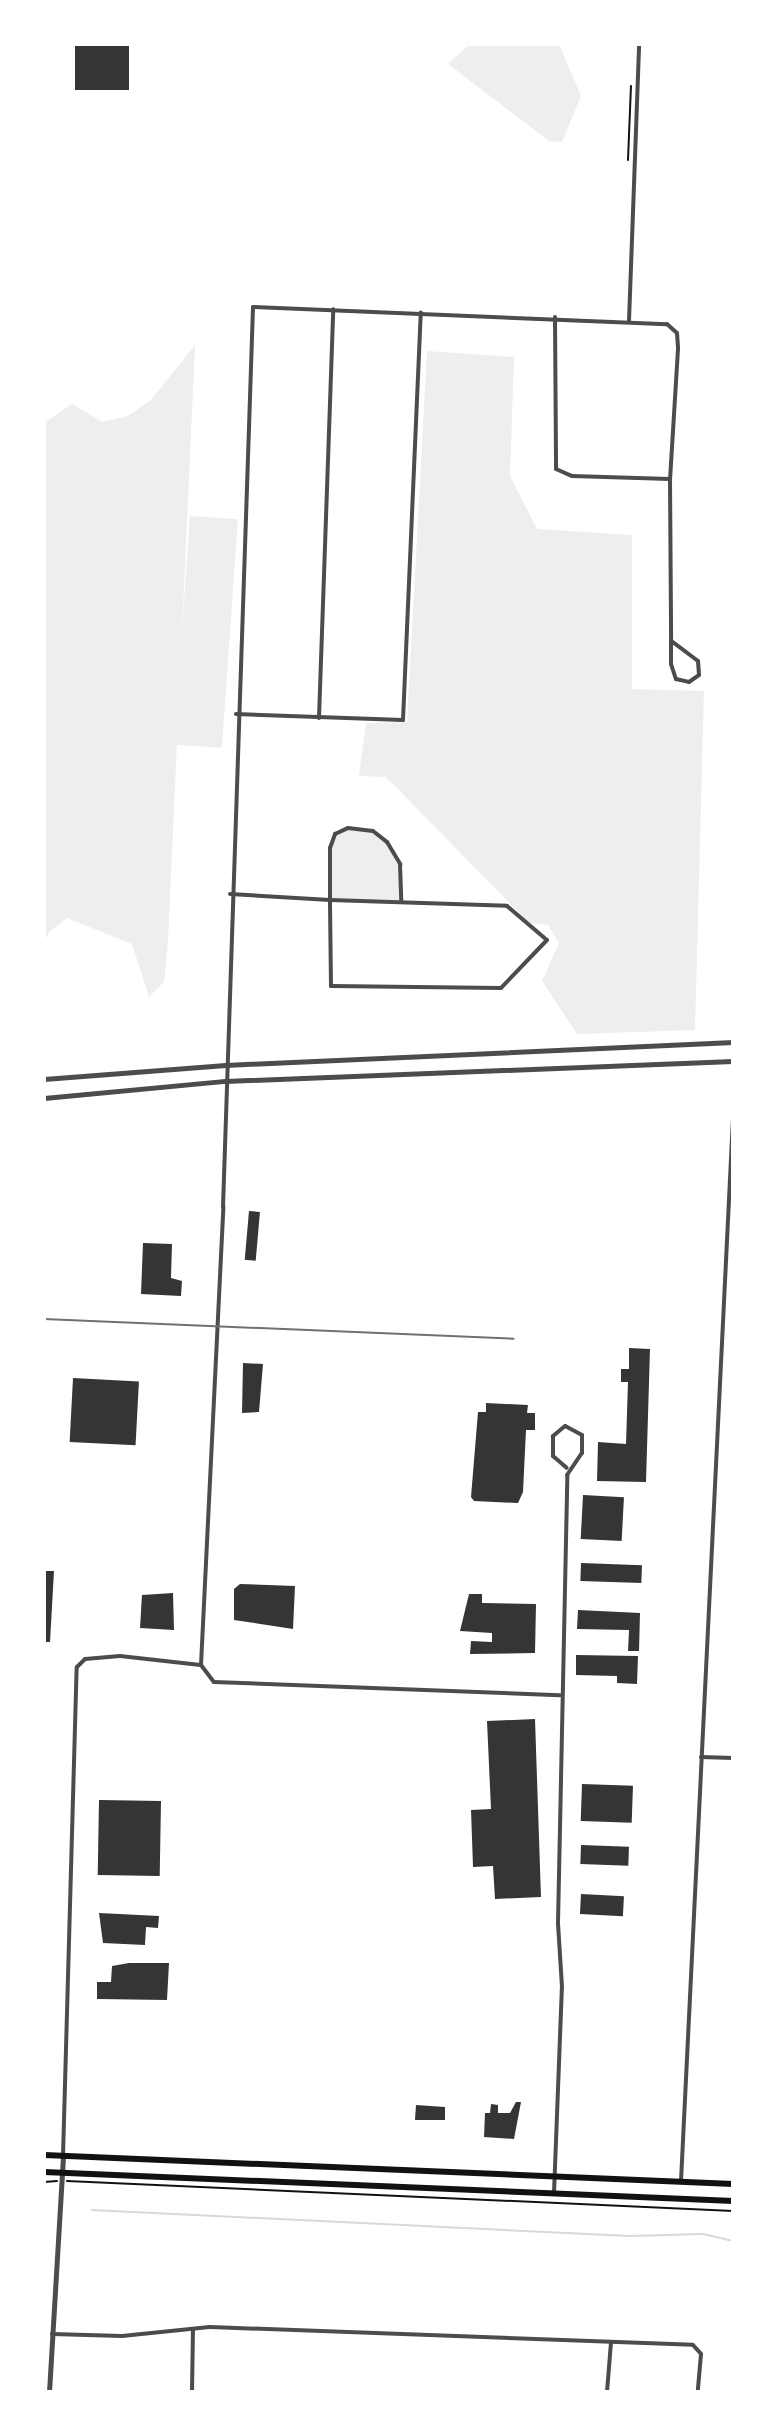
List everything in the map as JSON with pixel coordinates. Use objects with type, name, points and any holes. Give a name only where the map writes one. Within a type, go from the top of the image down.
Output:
[{"type":"main road","points":[[44,2155],[733,2184]]},
{"type":"main road","points":[[44,2172],[733,2201]]},
{"type":"street","points":[[629,321],[639,44]]},
{"type":"street","points":[[560,1695],[214,1682],[201,1665],[253,307],[667,324],[677,333],[670,479],[671,641],[676,679],[689,682],[699,675],[698,661],[671,641]]},
{"type":"street","points":[[319,718],[333,309]]},
{"type":"street","points":[[236,714],[403,720],[421,312]]},
{"type":"street","points":[[555,317],[556,469],[572,476],[670,479]]},
{"type":"street","points":[[230,894],[330,900],[507,906],[547,940],[501,988],[331,986],[330,900],[330,848],[335,834],[348,828],[373,831],[387,842],[400,864],[401,901]]},
{"type":"street","points":[[44,1079],[225,1065],[733,1042]]},
{"type":"street","points":[[44,1098],[225,1081],[733,1061]]},
{"type":"street","points":[[681,2181],[733,1117]]},
{"type":"street","points":[[554,2193],[562,1987],[560,1695],[567,1468],[582,1453],[582,1435],[565,1426],[553,1436],[553,1456],[567,1468]]},
{"type":"street","points":[[49,2392],[63,2173],[77,1667],[85,1659],[120,1656],[201,1665]]},
{"type":"street","points":[[701,1757],[733,1758]]},
{"type":"street","points":[[51,2334],[122,2336],[193,2329],[698,2347],[698,2392]]},
{"type":"street","points":[[192,2392],[193,2329]]},
{"type":"street","points":[[607,2392],[611,2342]]},
{"type":"path","points":[[44,2182],[51,2181]]},
{"type":"path","points":[[73,2183],[733,2211]]},
{"type":"shaded area","points":[[470,44],[559,44],[581,96],[562,142],[549,141],[448,64]]},
{"type":"shaded area","points":[[195,345],[168,941],[164,982],[149,997],[132,944],[67,918],[49,932],[44,944],[44,423],[72,404],[102,422],[128,416],[151,400]]},
{"type":"shaded area","points":[[427,351],[514,357],[510,476],[537,529],[632,535],[632,689],[704,691],[695,1030],[577,1034],[542,981],[559,943],[548,925],[529,923],[386,777],[359,776],[366,723],[407,722]]},
{"type":"shaded area","points":[[190,516],[238,519],[222,748],[174,744]]},
{"type":"shaded area","points":[[348,828],[373,831],[387,842],[400,864],[401,901],[330,900],[331,846],[335,834]]},
{"type":"building","points":[[75,44],[129,44],[129,90],[75,90]]},
{"type":"building","points":[[249,1211],[260,1212],[256,1261],[245,1260]]},
{"type":"building","points":[[143,1243],[172,1244],[171,1278],[182,1281],[181,1296],[141,1294]]},
{"type":"building","points":[[629,1348],[650,1349],[646,1482],[597,1481],[598,1442],[626,1444],[628,1382],[621,1382],[621,1369],[629,1369]]},
{"type":"building","points":[[243,1363],[263,1364],[259,1412],[242,1413]]},
{"type":"building","points":[[73,1378],[139,1381],[136,1445],[70,1442]]},
{"type":"building","points":[[486,1403],[528,1405],[527,1413],[535,1413],[535,1430],[526,1430],[523,1492],[518,1503],[474,1501],[471,1497],[478,1412],[486,1412]]},
{"type":"building","points":[[583,1495],[624,1497],[622,1541],[581,1539]]},
{"type":"building","points":[[581,1563],[642,1565],[641,1583],[580,1581]]},
{"type":"building","points":[[44,1571],[54,1571],[50,1642],[44,1642]]},
{"type":"building","points":[[240,1584],[295,1586],[293,1629],[234,1620],[234,1589]]},
{"type":"building","points":[[173,1593],[174,1630],[140,1628],[142,1595]]},
{"type":"building","points":[[469,1594],[482,1594],[482,1603],[536,1604],[535,1653],[470,1654],[471,1641],[492,1642],[492,1633],[460,1631]]},
{"type":"building","points":[[578,1610],[640,1613],[639,1651],[628,1651],[629,1630],[577,1629]]},
{"type":"building","points":[[576,1655],[638,1656],[637,1684],[617,1683],[617,1676],[576,1675]]},
{"type":"building","points":[[535,1719],[541,1897],[495,1899],[493,1866],[473,1867],[471,1810],[491,1809],[487,1721]]},
{"type":"building","points":[[582,1784],[633,1786],[632,1823],[581,1821]]},
{"type":"building","points":[[99,1800],[161,1801],[160,1876],[98,1875]]},
{"type":"building","points":[[581,1845],[629,1847],[628,1866],[580,1864]]},
{"type":"building","points":[[581,1894],[624,1896],[623,1916],[580,1914]]},
{"type":"building","points":[[99,1913],[159,1916],[158,1928],[146,1927],[145,1945],[103,1943]]},
{"type":"building","points":[[169,1963],[167,2000],[97,1999],[97,1982],[111,1982],[112,1966]]},
{"type":"building","points":[[516,2102],[521,2102],[514,2139],[484,2137],[485,2113],[490,2113],[491,2104],[498,2105],[498,2113],[510,2113]]},
{"type":"building","points":[[416,2105],[445,2107],[445,2120],[415,2120]]},
{"type":"waterway","points":[[92,2210],[630,2236],[703,2234],[733,2241]]},
{"type":"railway","points":[[44,1319],[514,1339]]}]
